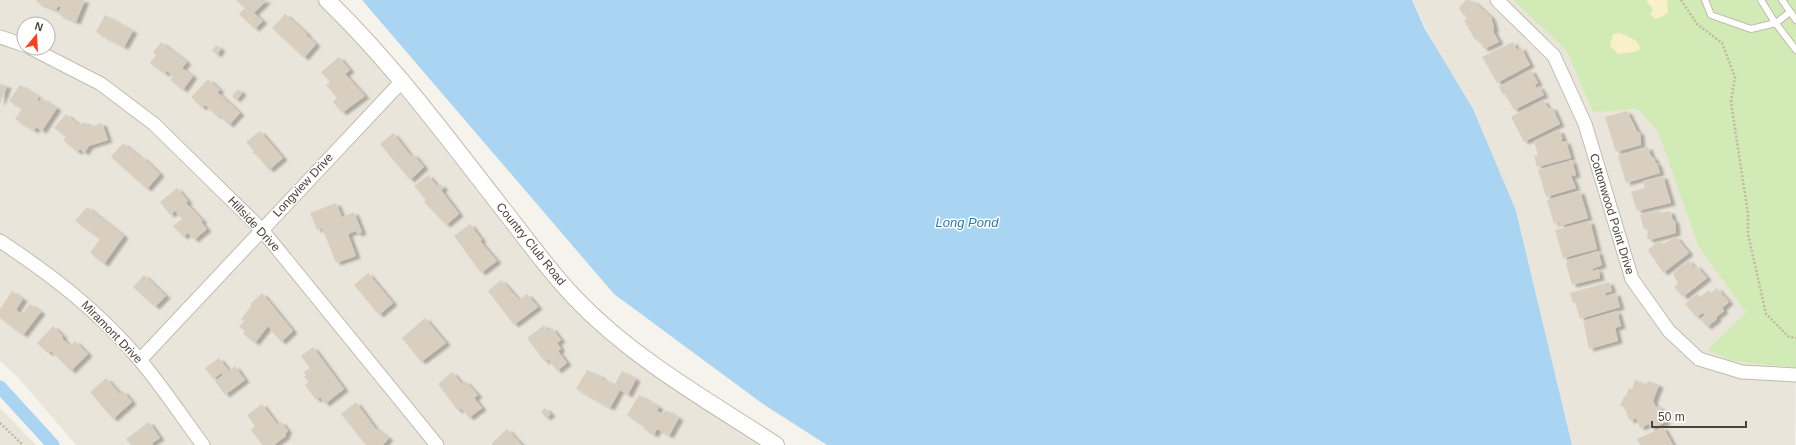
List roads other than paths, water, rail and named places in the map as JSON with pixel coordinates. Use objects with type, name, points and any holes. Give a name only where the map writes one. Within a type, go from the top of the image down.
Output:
[{"type":"street","name":"Country Club Road","points":[[327,0],[402,80],[549,268],[575,298],[628,345],[674,378],[776,445]]},
{"type":"street","name":"Cottonwood Point Drive","points":[[1497,0],[1554,56],[1585,124],[1632,279],[1669,331],[1699,358],[1742,372],[1796,375]]},
{"type":"street","points":[[0,37],[16,42]]},
{"type":"street","name":"Hillside Drive","points":[[47,56],[101,84],[154,124],[262,230],[437,445]]},
{"type":"street","name":"Longview Drive","points":[[140,360],[402,80]]},
{"type":"street","name":"Miramont Drive","points":[[0,241],[56,279],[82,300],[109,326],[140,360],[203,445]]},
{"type":"lane","points":[[1705,0],[1712,15],[1750,29],[1776,23],[1790,12]]},
{"type":"lane","points":[[1761,0],[1796,50]]},
{"type":"lane","points":[[1782,0],[1796,20]]},
{"type":"water","name":"Long Pond","points":[[362,0],[1412,0],[1425,29],[1473,109],[1516,211],[1572,445],[827,445],[763,404],[614,294]]},
{"type":"waterway","points":[[0,387],[53,445]]}]
